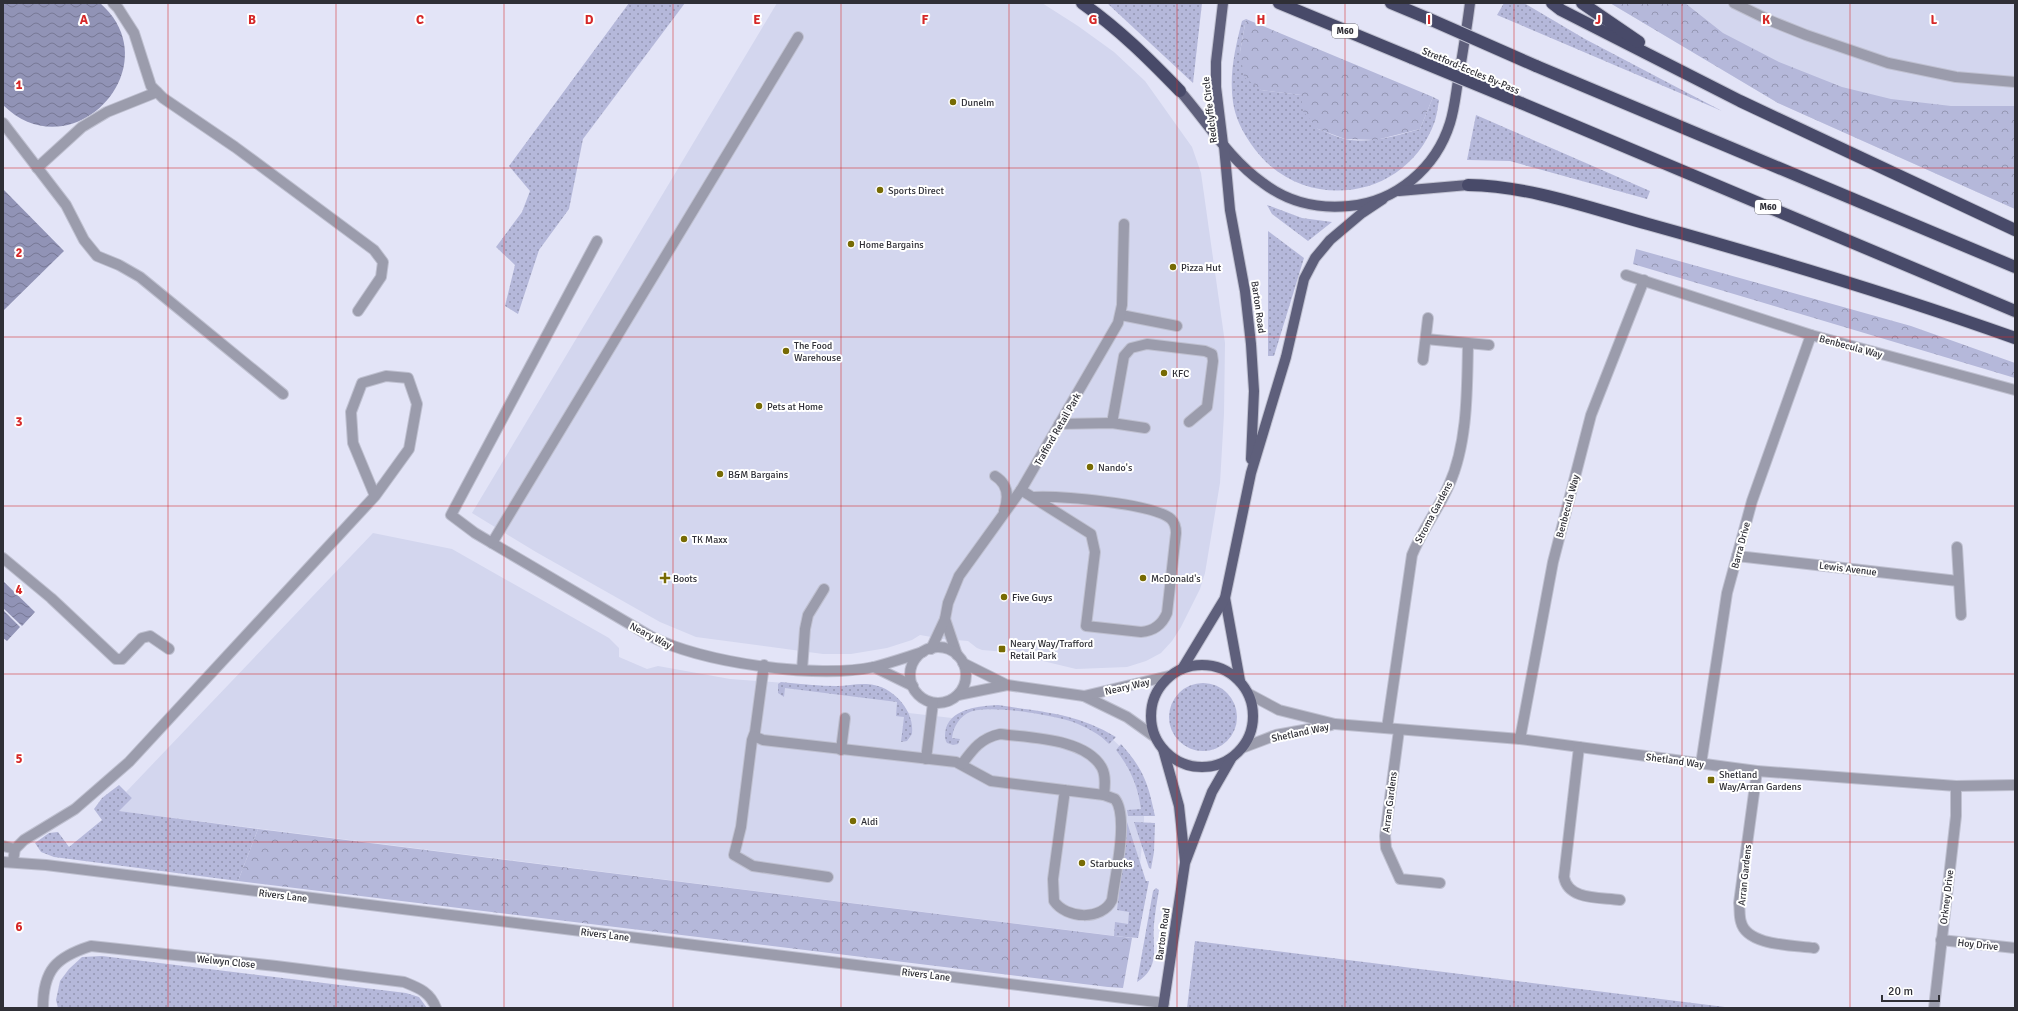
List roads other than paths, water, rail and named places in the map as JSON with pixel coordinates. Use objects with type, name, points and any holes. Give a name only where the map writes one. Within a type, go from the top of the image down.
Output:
[{"type":"highway","points":[[1082,3],[1102,17],[1144,52],[1180,91]]},
{"type":"highway","name":"Stretford-Eccles By-Pass","points":[[1279,3],[2015,311]]},
{"type":"highway","points":[[1391,3],[1536,66],[2015,267]]},
{"type":"highway","points":[[1552,3],[1561,10],[1740,101],[2015,230]]},
{"type":"highway","points":[[1582,3],[1677,68]]},
{"type":"highway","points":[[1468,185],[1489,185],[1543,195],[1733,248],[2015,338]]},
{"type":"main road","name":"Redclyffe Circle","points":[[1223,3],[1216,62],[1216,87],[1224,145],[1247,170],[1264,184],[1294,200],[1314,206],[1334,208],[1359,205],[1383,198],[1398,191],[1412,180],[1428,164],[1437,152],[1448,129],[1454,109],[1470,3]]},
{"type":"main road","points":[[1180,91],[1224,145]]},
{"type":"main road","name":"Barton Road","points":[[1224,145],[1230,210],[1245,291],[1251,344],[1254,391],[1251,473]]},
{"type":"main road","points":[[1398,191],[1468,185]]},
{"type":"main road","name":"Barton Road","points":[[1182,669],[1225,598],[1251,473],[1286,357],[1299,295],[1310,266],[1330,240],[1362,213],[1383,198]]},
{"type":"main road","name":"Barton Road","points":[[1225,598],[1231,642],[1240,681]]},
{"type":"main road","points":[[1197,665],[1213,666],[1227,671],[1240,681],[1248,694],[1253,708],[1253,722],[1250,736],[1242,748],[1231,759],[1217,765],[1202,767],[1188,765],[1174,759],[1163,749],[1155,737],[1151,721],[1152,704],[1158,689],[1169,676],[1182,669],[1197,665]]},
{"type":"main road","name":"Barton Road","points":[[1163,749],[1179,806],[1185,863]]},
{"type":"main road","name":"Barton Road","points":[[1164,1005],[1185,863],[1212,792],[1231,759]]},
{"type":"street","points":[[113,3],[118,8],[134,33],[151,86],[163,98],[235,146],[374,250],[383,262],[381,277],[358,311]]},
{"type":"street","points":[[1734,3],[1806,35],[1888,63],[1956,77],[2015,82]]},
{"type":"street","points":[[492,543],[798,37]]},
{"type":"street","points":[[37,168],[82,127],[108,112],[157,92]]},
{"type":"street","points":[[3,123],[66,205],[84,240],[97,256],[119,265],[140,277],[283,394]]},
{"type":"street","name":"Trafford Retail Park","points":[[927,650],[945,619],[948,603],[959,576],[1021,490],[1121,315],[1124,224]]},
{"type":"street","name":"Neary Way","points":[[598,241],[451,515],[475,533],[665,644],[702,655],[802,670],[838,671],[874,667],[927,650]]},
{"type":"street","name":"Benbecula Way","points":[[1626,275],[1811,335],[2015,390]]},
{"type":"street","name":"Benbecula Way","points":[[1520,739],[1553,562],[1591,415],[1644,280]]},
{"type":"street","points":[[1121,315],[1177,326]]},
{"type":"street","points":[[1423,360],[1428,318]]},
{"type":"street","name":"Barra Drive","points":[[1701,764],[1727,592],[1752,501],[1811,335]]},
{"type":"street","points":[[1426,339],[1489,345]]},
{"type":"street","points":[[1112,423],[1124,356],[1131,348],[1147,344],[1206,351],[1212,354],[1213,361],[1207,407],[1189,422]]},
{"type":"street","name":"Stroma Gardens","points":[[1387,728],[1412,555],[1419,538],[1450,484],[1460,448],[1466,404],[1468,344]]},
{"type":"street","points":[[8,862],[15,849],[24,840],[75,809],[129,762],[375,496],[409,449],[417,404],[408,378],[386,376],[362,383],[351,412],[353,443],[375,496]]},
{"type":"street","points":[[1059,424],[1112,423],[1145,428]]},
{"type":"street","points":[[995,476],[1002,481],[1007,492],[1006,508],[1002,517]]},
{"type":"street","points":[[1021,490],[1091,534],[1095,552],[1086,626],[1150,632],[1161,624],[1167,613],[1176,533],[1176,526],[1168,517],[1148,510],[1089,499],[1054,496],[1034,497]]},
{"type":"street","points":[[1957,548],[1960,615]]},
{"type":"street","name":"Lewis Avenue","points":[[1737,556],[1958,581]]},
{"type":"street","points":[[3,558],[51,598],[116,659],[122,659],[142,638],[150,636],[169,649]]},
{"type":"street","points":[[802,670],[805,629],[808,615],[824,589]]},
{"type":"street","points":[[945,619],[966,671],[966,680],[958,695],[951,700],[933,703],[921,697],[913,686],[911,679],[913,664],[927,650],[949,650],[960,659]]},
{"type":"street","name":"Neary Way","points":[[960,659],[1007,685]]},
{"type":"street","points":[[764,665],[741,827],[734,855],[753,866],[828,877]]},
{"type":"street","points":[[874,667],[913,686]]},
{"type":"street","name":"Neary Way","points":[[1084,696],[1169,676]]},
{"type":"street","name":"Neary Way","points":[[958,695],[1007,685],[1084,696],[1127,717],[1155,737]]},
{"type":"street","name":"Shetland Way","points":[[1248,694],[1279,710],[1335,724],[1520,739],[1757,771],[1956,786],[2015,785]]},
{"type":"street","points":[[926,760],[933,703]]},
{"type":"street","points":[[841,750],[845,718]]},
{"type":"street","name":"Shetland Way","points":[[1242,748],[1276,735],[1335,724]]},
{"type":"street","name":"Arran Gardens","points":[[1399,730],[1385,836],[1386,848],[1400,878],[1440,883]]},
{"type":"street","points":[[962,764],[974,748],[990,736],[1000,734],[1060,742],[1082,750],[1097,761],[1103,769],[1105,778],[1104,795]]},
{"type":"street","points":[[754,736],[763,740],[962,764],[991,781],[1065,790],[1104,795],[1115,798],[1121,811],[1122,824],[1112,900],[1105,909],[1095,914],[1070,912],[1058,907],[1054,901],[1052,893],[1065,790]]},
{"type":"street","points":[[1579,746],[1564,877],[1565,884],[1571,891],[1580,895],[1620,900]]},
{"type":"street","name":"Arran Gardens","points":[[1757,771],[1740,903],[1741,922],[1746,932],[1755,939],[1814,948]]},
{"type":"street","name":"Orkney Drive","points":[[1934,1008],[1956,816],[1956,786]]},
{"type":"street","points":[[3,846],[15,849]]},
{"type":"street","name":"Rivers Lane","points":[[8,862],[46,865],[1164,1005]]},
{"type":"street","name":"Hoy Drive","points":[[1941,940],[2015,948]]},
{"type":"street","name":"Welwyn Close","points":[[43,1008],[43,990],[50,972],[59,960],[72,952],[91,946],[269,965],[404,982],[423,990],[433,1000],[436,1008]]},
{"type":"water","points":[[5,3],[100,3],[119,28],[125,55],[119,81],[104,103],[83,119],[57,127],[30,123],[3,105],[3,6]]},
{"type":"water","points":[[3,189],[64,251],[3,311]]},
{"type":"water","points":[[3,581],[35,612],[22,626],[3,608]]},
{"type":"water","points":[[3,610],[20,627],[7,641],[3,638]]},
{"type":"place","name":"Dunelm","points":[[953,102]]},
{"type":"place","name":"Sports Direct","points":[[880,190]]},
{"type":"place","name":"Home Bargains","points":[[851,244]]},
{"type":"place","name":"Pizza Hut","points":[[1173,267]]},
{"type":"place","name":"The Food Warehouse","points":[[786,351]]},
{"type":"place","name":"KFC","points":[[1164,373]]},
{"type":"place","name":"Pets at Home","points":[[759,406]]},
{"type":"place","name":"Nando's","points":[[1090,467]]},
{"type":"place","name":"B&M Bargains","points":[[720,474]]},
{"type":"place","name":"TK Maxx","points":[[684,539]]},
{"type":"place","name":"Boots","points":[[665,578]]},
{"type":"place","name":"McDonald's","points":[[1143,578]]},
{"type":"place","name":"Five Guys","points":[[1004,597]]},
{"type":"place","name":"Neary Way/Trafford Retail Park","points":[[1002,649]]},
{"type":"place","name":"Shetland Way/Arran Gardens","points":[[1711,780]]},
{"type":"place","name":"Aldi","points":[[853,821]]},
{"type":"place","name":"Starbucks","points":[[1082,863]]}]
